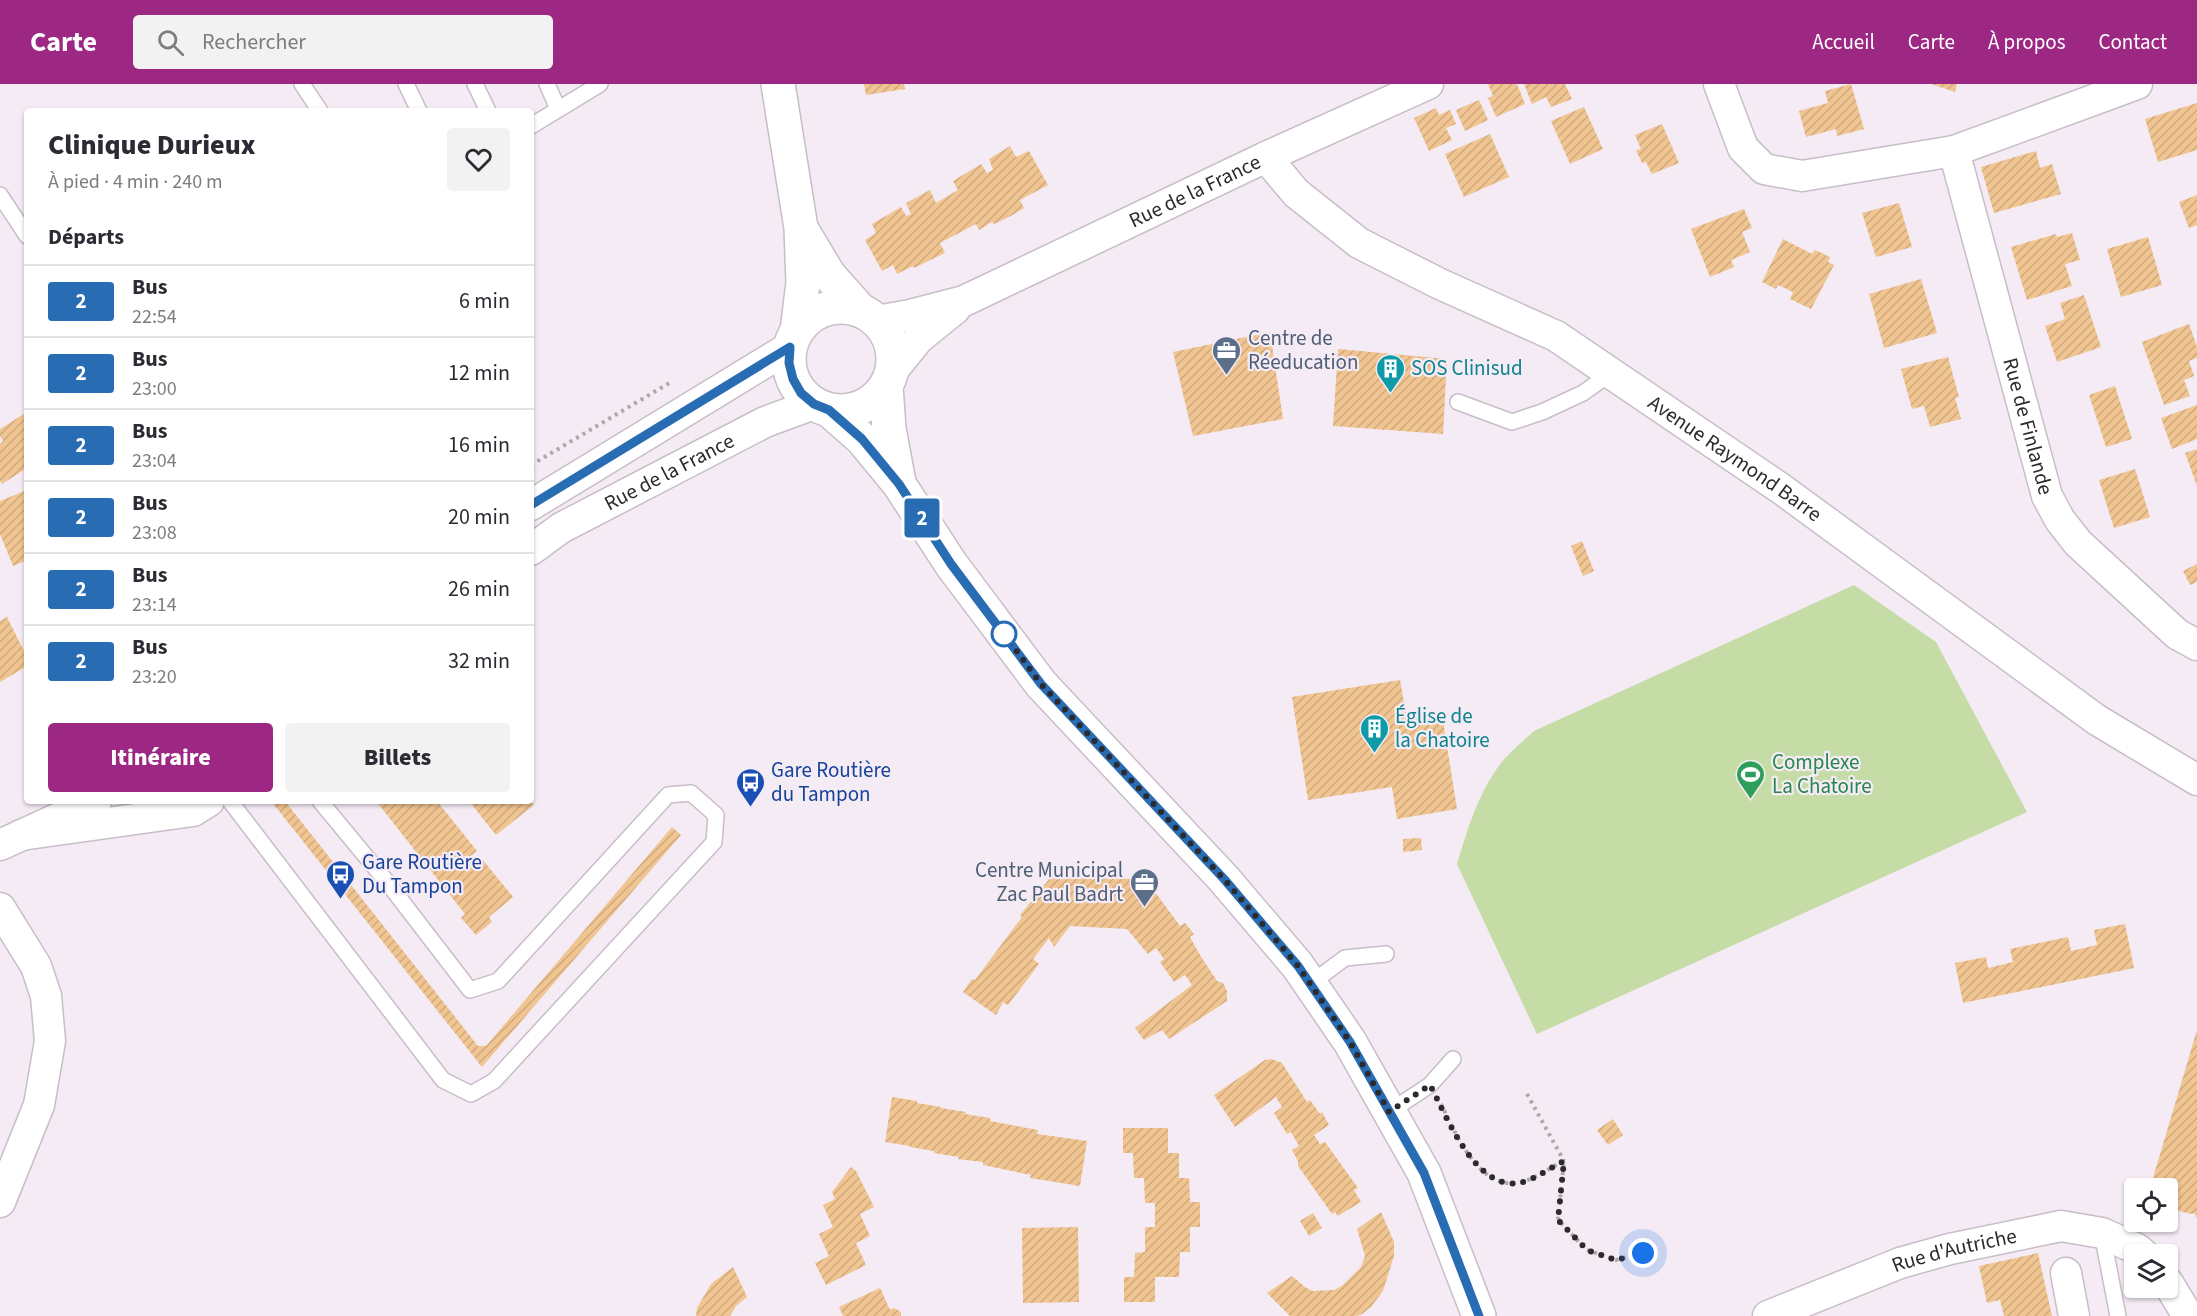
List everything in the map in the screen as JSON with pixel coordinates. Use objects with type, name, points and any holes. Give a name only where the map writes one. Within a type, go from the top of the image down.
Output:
[{"type":"street","points":[[778,84],[801,228],[803,283],[789,363],[793,379],[801,393],[862,439],[899,484],[951,564],[1041,684],[1224,879],[1298,966],[1350,1042],[1424,1173],[1479,1316]]},
{"type":"street","points":[[1719,84],[1743,148],[1764,169],[1802,176],[1954,151],[2137,84]]},
{"type":"street","name":"Rue de la France","points":[[869,316],[910,315],[964,301],[1413,87]]},
{"type":"street","name":"Rue de Finlande","points":[[1954,151],[2047,496],[2060,520],[2078,543],[2177,634],[2197,645]]},
{"type":"street","name":"Avenue Raymond Barre","points":[[1266,157],[1296,193],[1359,243],[1440,284],[1556,336],[1780,488],[2097,720],[2197,780]]},
{"type":"street","points":[[801,228],[829,275],[885,331],[891,344],[893,357],[889,378],[889,429],[899,484]]},
{"type":"street","name":"Rue de la France","points":[[889,378],[919,338],[964,301]]},
{"type":"street","points":[[794,339],[807,320],[819,312],[847,307],[869,316]]},
{"type":"street","name":"Rue de la France","points":[[534,503],[794,339]]},
{"type":"street","points":[[821,407],[845,411],[861,407],[875,398],[889,378]]},
{"type":"street","name":"Rue de la France","points":[[534,548],[561,528],[765,422],[821,407]]},
{"type":"street","points":[[11,840],[89,804]]},
{"type":"street","points":[[11,840],[193,811],[204,804]]},
{"type":"street","points":[[0,908],[36,966],[46,996],[50,1041],[39,1105],[0,1202]]},
{"type":"street","name":"Rue d'Autriche","points":[[1768,1316],[1900,1263],[2061,1226],[2102,1233],[2126,1244]]},
{"type":"street","points":[[2066,1273],[2074,1316]]},
{"type":"street","points":[[2177,1298],[2188,1316]]},
{"type":"lane","points":[[406,84],[418,108]]},
{"type":"lane","points":[[476,84],[487,108]]},
{"type":"lane","points":[[547,84],[558,109]]},
{"type":"lane","points":[[534,124],[600,84]]},
{"type":"lane","points":[[306,85],[318,108]]},
{"type":"lane","points":[[0,195],[24,232]]},
{"type":"lane","points":[[1458,402],[1512,422],[1542,412],[1583,393],[1611,373]]},
{"type":"lane","points":[[232,804],[443,1080],[471,1094],[494,1082],[714,842],[716,815],[691,793],[668,795],[498,981],[470,990],[387,882],[322,804]]},
{"type":"lane","points":[[1310,984],[1345,958],[1386,954]]},
{"type":"lane","points":[[1389,1112],[1430,1085],[1453,1059]]},
{"type":"lane","points":[[2102,1233],[2118,1316]]},
{"type":"path","points":[[534,463],[677,379]]},
{"type":"path","points":[[1430,1085],[1462,1146],[1483,1172],[1502,1184],[1523,1182],[1564,1161]]},
{"type":"path","points":[[1527,1094],[1564,1161],[1558,1220],[1587,1250],[1616,1260],[1643,1253]]},
{"type":"green space","name":"Complexe La Chatoire","points":[[1854,585],[1936,642],[2027,812],[1537,1034],[1457,864],[1476,808],[1497,769],[1506,757],[1534,731]]},
{"type":"building","points":[[864,84],[904,84],[905,89],[866,95]]},
{"type":"building","points":[[1488,84],[1517,84],[1525,104],[1496,117],[1488,98],[1493,96]]},
{"type":"building","points":[[1524,84],[1565,84],[1572,99],[1551,107],[1546,97],[1532,104]]},
{"type":"building","points":[[1851,84],[1864,129],[1837,136],[1836,129],[1806,137],[1799,111],[1828,103],[1825,91]]},
{"type":"building","points":[[1931,84],[1957,84],[1955,92]]},
{"type":"building","points":[[1479,100],[1488,120],[1465,131],[1456,110]]},
{"type":"building","points":[[2197,103],[2197,150],[2158,162],[2145,119]]},
{"type":"building","points":[[1584,107],[1603,149],[1570,164],[1551,121]]},
{"type":"building","points":[[1436,108],[1439,115],[1450,110],[1456,124],[1446,128],[1452,140],[1429,151],[1414,118]]},
{"type":"building","points":[[1662,124],[1679,163],[1652,174],[1646,162],[1642,163],[1636,150],[1641,149],[1635,135]]},
{"type":"building","points":[[1490,134],[1509,177],[1464,197],[1445,154]]},
{"type":"building","points":[[1010,146],[1016,157],[1029,151],[1048,185],[1020,200],[1024,208],[1011,216],[994,224],[992,222],[979,230],[976,224],[940,243],[945,253],[897,274],[893,265],[882,271],[865,240],[876,233],[872,224],[901,207],[906,216],[911,214],[906,203],[930,190],[936,203],[958,190],[953,181],[981,164],[987,173],[993,170],[989,159]]},
{"type":"building","points":[[2036,151],[2040,168],[2052,164],[2061,194],[1994,213],[1981,167]]},
{"type":"building","points":[[2197,195],[2197,225],[2189,228],[2179,202]]},
{"type":"building","points":[[1899,203],[1912,247],[1876,257],[1862,213]]},
{"type":"building","points":[[1744,209],[1752,228],[1742,232],[1750,252],[1731,260],[1734,267],[1710,277],[1691,229]]},
{"type":"building","points":[[2072,233],[2080,260],[2065,264],[2072,286],[2027,300],[2011,247],[2056,234],[2057,237]]},
{"type":"building","points":[[2148,237],[2162,285],[2121,297],[2107,249]]},
{"type":"building","points":[[1783,239],[1812,254],[1815,250],[1830,257],[1828,262],[1834,265],[1811,309],[1790,299],[1793,292],[1778,285],[1776,289],[1762,282]]},
{"type":"building","points":[[1921,279],[1937,333],[1884,348],[1869,294]]},
{"type":"building","points":[[2084,295],[2101,347],[2057,362],[2045,326],[2065,319],[2060,303]]},
{"type":"building","points":[[2189,324],[2197,347],[2197,358],[2189,361],[2194,376],[2184,380],[2190,396],[2164,405],[2142,342]]},
{"type":"building","name":"Centre de Réeducation","points":[[1270,332],[1283,419],[1193,436],[1173,352]]},
{"type":"building","name":"SOS Clinisud","points":[[1338,349],[1447,359],[1443,434],[1333,426]]},
{"type":"building","points":[[1948,357],[1959,397],[1955,398],[1961,419],[1930,427],[1924,406],[1912,409],[1901,369]]},
{"type":"building","points":[[2115,386],[2132,439],[2106,447],[2089,395]]},
{"type":"building","points":[[2197,405],[2197,439],[2172,449],[2161,418]]},
{"type":"building","points":[[24,414],[24,470],[2,484],[0,481],[0,444],[3,441],[0,429]]},
{"type":"building","points":[[2197,449],[2197,486],[2185,453]]},
{"type":"building","points":[[2135,469],[2150,517],[2114,528],[2099,480]]},
{"type":"building","points":[[24,491],[24,561],[13,566],[0,534],[0,501]]},
{"type":"building","points":[[1582,541],[1594,571],[1583,576],[1571,546]]},
{"type":"building","points":[[2197,564],[2197,582],[2190,585],[2183,571]]},
{"type":"building","points":[[7,617],[24,651],[24,668],[0,682],[0,621]]},
{"type":"building","name":"Église de la Chatoire","points":[[1400,680],[1407,720],[1442,715],[1457,809],[1397,819],[1392,787],[1308,800],[1292,697]]},
{"type":"building","points":[[273,804],[287,804],[478,1046],[486,1046],[672,827],[681,835],[482,1067]]},
{"type":"building","points":[[378,804],[439,804],[477,851],[468,858],[474,865],[482,859],[513,897],[489,917],[492,922],[476,935],[461,918],[465,914]]},
{"type":"building","points":[[471,804],[533,804],[534,805],[496,835]]},
{"type":"building","points":[[1421,838],[1422,850],[1403,852],[1403,839]]},
{"type":"building","points":[[1050,878],[1150,879],[1158,891],[1155,892],[1180,926],[1185,923],[1194,934],[1190,937],[1217,981],[1223,983],[1227,991],[1227,1001],[1169,1039],[1162,1030],[1144,1040],[1135,1028],[1192,985],[1185,975],[1174,982],[1160,962],[1164,959],[1156,948],[1148,954],[1127,929],[1070,926],[1054,947],[1049,938],[1033,959],[1039,964],[1008,1005],[1003,1002],[996,1015],[963,992],[972,979],[975,980],[1022,917],[1020,915]]},
{"type":"building","points":[[2125,924],[2134,968],[1963,1003],[1955,963],[1986,957],[1988,968],[2013,962],[2010,949],[2068,937],[2071,951],[2097,945],[2094,930]]},
{"type":"building","points":[[2197,1030],[2197,1218],[2194,1213],[2178,1211],[2178,1178],[2153,1178]]},
{"type":"building","points":[[1271,1059],[1282,1063],[1307,1102],[1310,1100],[1320,1114],[1322,1112],[1329,1125],[1314,1135],[1320,1144],[1325,1142],[1358,1188],[1354,1190],[1361,1202],[1338,1216],[1335,1212],[1332,1214],[1298,1166],[1292,1150],[1299,1146],[1291,1132],[1287,1134],[1274,1113],[1282,1107],[1276,1097],[1235,1127],[1214,1095],[1265,1060]]},
{"type":"building","points":[[892,1097],[966,1112],[965,1114],[990,1118],[990,1121],[1038,1130],[1037,1134],[1087,1141],[1080,1186],[1030,1178],[1031,1175],[983,1165],[983,1162],[958,1159],[959,1157],[934,1153],[934,1151],[885,1142]]},
{"type":"building","points":[[1613,1119],[1623,1135],[1608,1145],[1597,1130]]},
{"type":"building","points":[[1123,1128],[1168,1128],[1168,1153],[1179,1153],[1179,1178],[1189,1178],[1190,1202],[1200,1202],[1200,1227],[1190,1227],[1190,1252],[1180,1252],[1179,1277],[1155,1277],[1155,1302],[1124,1302],[1124,1277],[1134,1277],[1135,1253],[1145,1252],[1145,1227],[1155,1227],[1155,1203],[1145,1203],[1144,1178],[1134,1178],[1133,1153],[1123,1153]]},
{"type":"building","points":[[851,1167],[856,1171],[874,1207],[860,1214],[870,1236],[856,1243],[866,1265],[826,1285],[815,1263],[829,1256],[819,1234],[833,1227],[823,1205],[835,1199],[832,1192]]},
{"type":"building","points":[[1381,1212],[1394,1242],[1394,1256],[1383,1291],[1371,1307],[1362,1314],[1357,1316],[1290,1316],[1267,1293],[1292,1276],[1312,1291],[1334,1290],[1342,1286],[1361,1267],[1365,1256],[1357,1229]]},
{"type":"building","points":[[1313,1213],[1322,1228],[1309,1236],[1300,1221]]},
{"type":"building","points":[[1078,1227],[1079,1302],[1023,1303],[1022,1228]]},
{"type":"building","points":[[2038,1253],[2052,1316],[2004,1316],[2000,1300],[1987,1303],[1979,1266]]},
{"type":"building","points":[[733,1267],[747,1297],[736,1306],[730,1316],[696,1316],[697,1308],[711,1284]]},
{"type":"building","points":[[880,1288],[890,1310],[894,1308],[901,1312],[901,1316],[843,1316],[839,1307]]},
{"type":"bus line","name":"2","points":[[534,503],[790,347],[789,363],[793,379],[801,393],[814,404],[829,410],[862,439],[899,484],[951,564],[1041,684],[1224,879],[1298,966],[1350,1042],[1424,1173],[1479,1316]]},
{"type":"place","name":"Centre de Réeducation","points":[[1227,376]]},
{"type":"place","name":"SOS Clinisud","points":[[1390,394]]},
{"type":"place","name":"Église de la Chatoire","points":[[1374,754]]},
{"type":"place","name":"Complexe La Chatoire","points":[[1751,800]]},
{"type":"place","name":"Gare Routière du Tampon","points":[[750,808]]},
{"type":"place","name":"Gare Routière Du Tampon","points":[[341,900]]},
{"type":"place","name":"Centre Municipal Zac Paul Badrt","points":[[1144,908]]},
{"type":"route","points":[[1004,634],[1041,684],[1224,879],[1298,966],[1350,1042],[1389,1112],[1430,1085],[1462,1146],[1483,1172],[1502,1184],[1523,1182],[1564,1161],[1558,1220],[1587,1250],[1616,1260],[1643,1253]]}]
